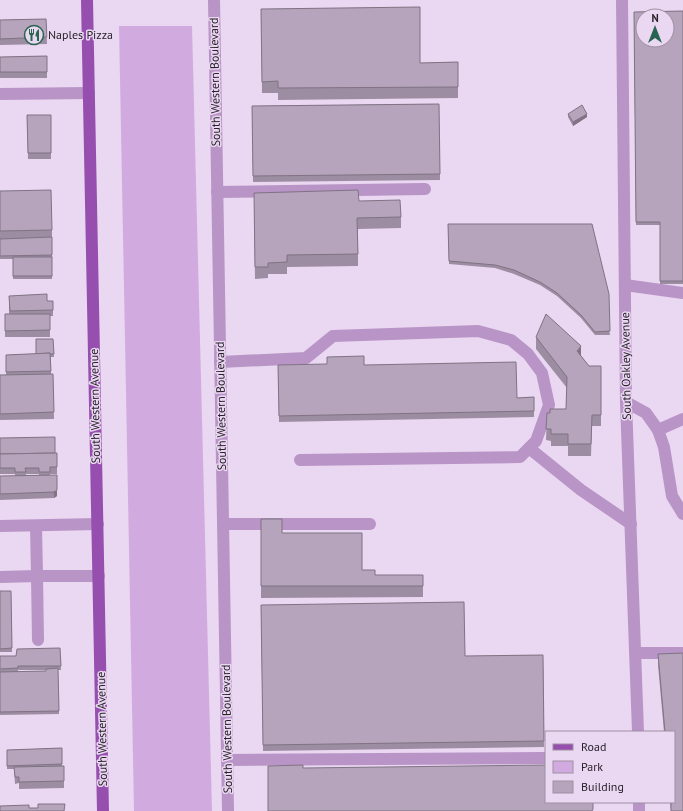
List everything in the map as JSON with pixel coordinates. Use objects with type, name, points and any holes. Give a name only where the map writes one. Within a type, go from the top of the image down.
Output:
[{"type":"main road","name":"South Western Avenue","points":[[88,0],[103,811]]},
{"type":"street","name":"South Western Boulevard","points":[[214,0],[228,811]]},
{"type":"street","name":"South Oakley Avenue","points":[[622,0],[626,402],[638,731]]},
{"type":"street","points":[[0,94],[89,93]]},
{"type":"street","points":[[217,192],[425,190]]},
{"type":"street","points":[[625,285],[683,293]]},
{"type":"street","points":[[220,362],[306,358],[333,336],[478,331],[511,340],[528,354],[542,373],[549,405],[536,441],[520,457],[300,460]]},
{"type":"street","points":[[626,402],[646,413],[658,430],[664,447],[672,496],[683,514]]},
{"type":"street","points":[[658,430],[683,419]]},
{"type":"street","points":[[529,448],[581,490],[631,524]]},
{"type":"street","points":[[0,526],[98,524]]},
{"type":"street","points":[[223,524],[370,524]]},
{"type":"street","points":[[36,526],[38,640]]},
{"type":"street","points":[[0,577],[99,576]]},
{"type":"street","points":[[636,653],[683,653]]},
{"type":"street","points":[[228,760],[545,758]]},
{"type":"green space","points":[[119,26],[192,26],[212,811],[134,811]]},
{"type":"building","points":[[420,7],[420,63],[458,62],[458,87],[278,88],[278,81],[262,82],[261,9]]},
{"type":"building","points":[[675,11],[683,11],[683,281],[660,281],[660,222],[636,222],[634,12],[635,48],[675,48]]},
{"type":"building","points":[[46,19],[47,37],[0,39],[0,20]]},
{"type":"building","points":[[47,56],[47,72],[0,72],[0,57]]},
{"type":"building","points":[[439,104],[440,174],[253,176],[252,106]]},
{"type":"building","points":[[582,105],[587,114],[573,122],[568,114]]},
{"type":"building","points":[[27,115],[51,115],[51,153],[28,153]]},
{"type":"building","points":[[51,190],[52,230],[0,231],[0,191]]},
{"type":"building","points":[[358,190],[359,201],[400,200],[401,217],[357,218],[358,254],[287,255],[287,262],[268,263],[268,267],[255,267],[254,193]]},
{"type":"building","points":[[448,224],[592,224],[609,294],[610,331],[595,332],[581,315],[557,293],[540,282],[514,270],[495,265],[449,261]]},
{"type":"building","points":[[52,237],[52,255],[0,256],[0,239]]},
{"type":"building","points":[[13,257],[52,257],[52,276],[13,276]]},
{"type":"building","points":[[47,294],[47,301],[53,301],[53,310],[10,311],[9,296]]},
{"type":"building","points":[[5,314],[50,314],[50,330],[5,331]]},
{"type":"building","points":[[546,314],[581,346],[577,351],[589,366],[601,366],[601,415],[592,415],[591,444],[568,444],[568,434],[551,434],[551,429],[546,429],[547,413],[550,413],[550,409],[566,409],[567,377],[536,337]]},
{"type":"building","points":[[36,339],[53,339],[54,354],[36,354]]},
{"type":"building","points":[[50,353],[51,371],[6,372],[6,355]]},
{"type":"building","points":[[364,356],[364,365],[516,362],[517,398],[534,397],[534,411],[279,416],[278,365],[327,364],[327,357]]},
{"type":"building","points":[[53,374],[54,412],[0,414],[0,375]]},
{"type":"building","points":[[55,437],[55,453],[0,454],[0,438]]},
{"type":"building","points":[[57,453],[57,467],[50,467],[50,472],[39,472],[39,468],[25,468],[26,472],[15,472],[15,468],[0,468],[0,454]]},
{"type":"building","points":[[57,475],[57,490],[54,492],[0,494],[0,476]]},
{"type":"building","points":[[261,519],[282,519],[282,533],[362,533],[362,570],[375,570],[375,575],[423,575],[423,586],[261,586]]},
{"type":"building","points":[[0,591],[11,591],[12,648],[0,649]]},
{"type":"building","points":[[464,602],[465,656],[543,655],[544,741],[263,745],[261,605]]},
{"type":"building","points":[[60,648],[61,666],[18,666],[18,668],[0,669],[0,656],[16,656],[17,649]]},
{"type":"building","points":[[683,653],[683,811],[671,811],[671,803],[675,803],[675,731],[665,731],[658,654]]},
{"type":"building","points":[[58,668],[59,711],[0,712],[0,672],[46,671],[46,669]]},
{"type":"building","points":[[62,748],[62,764],[7,766],[7,750]]},
{"type":"building","points":[[303,765],[303,768],[545,765],[545,803],[593,803],[593,809],[592,811],[268,811],[268,766]]},
{"type":"building","points":[[64,766],[64,781],[19,782],[19,777],[15,777],[14,767]]},
{"type":"building","points":[[38,804],[65,804],[64,811],[0,811],[0,806],[29,805],[29,808],[38,808]]},
{"type":"place","name":"Naples Pizza","points":[[34,35]]}]
